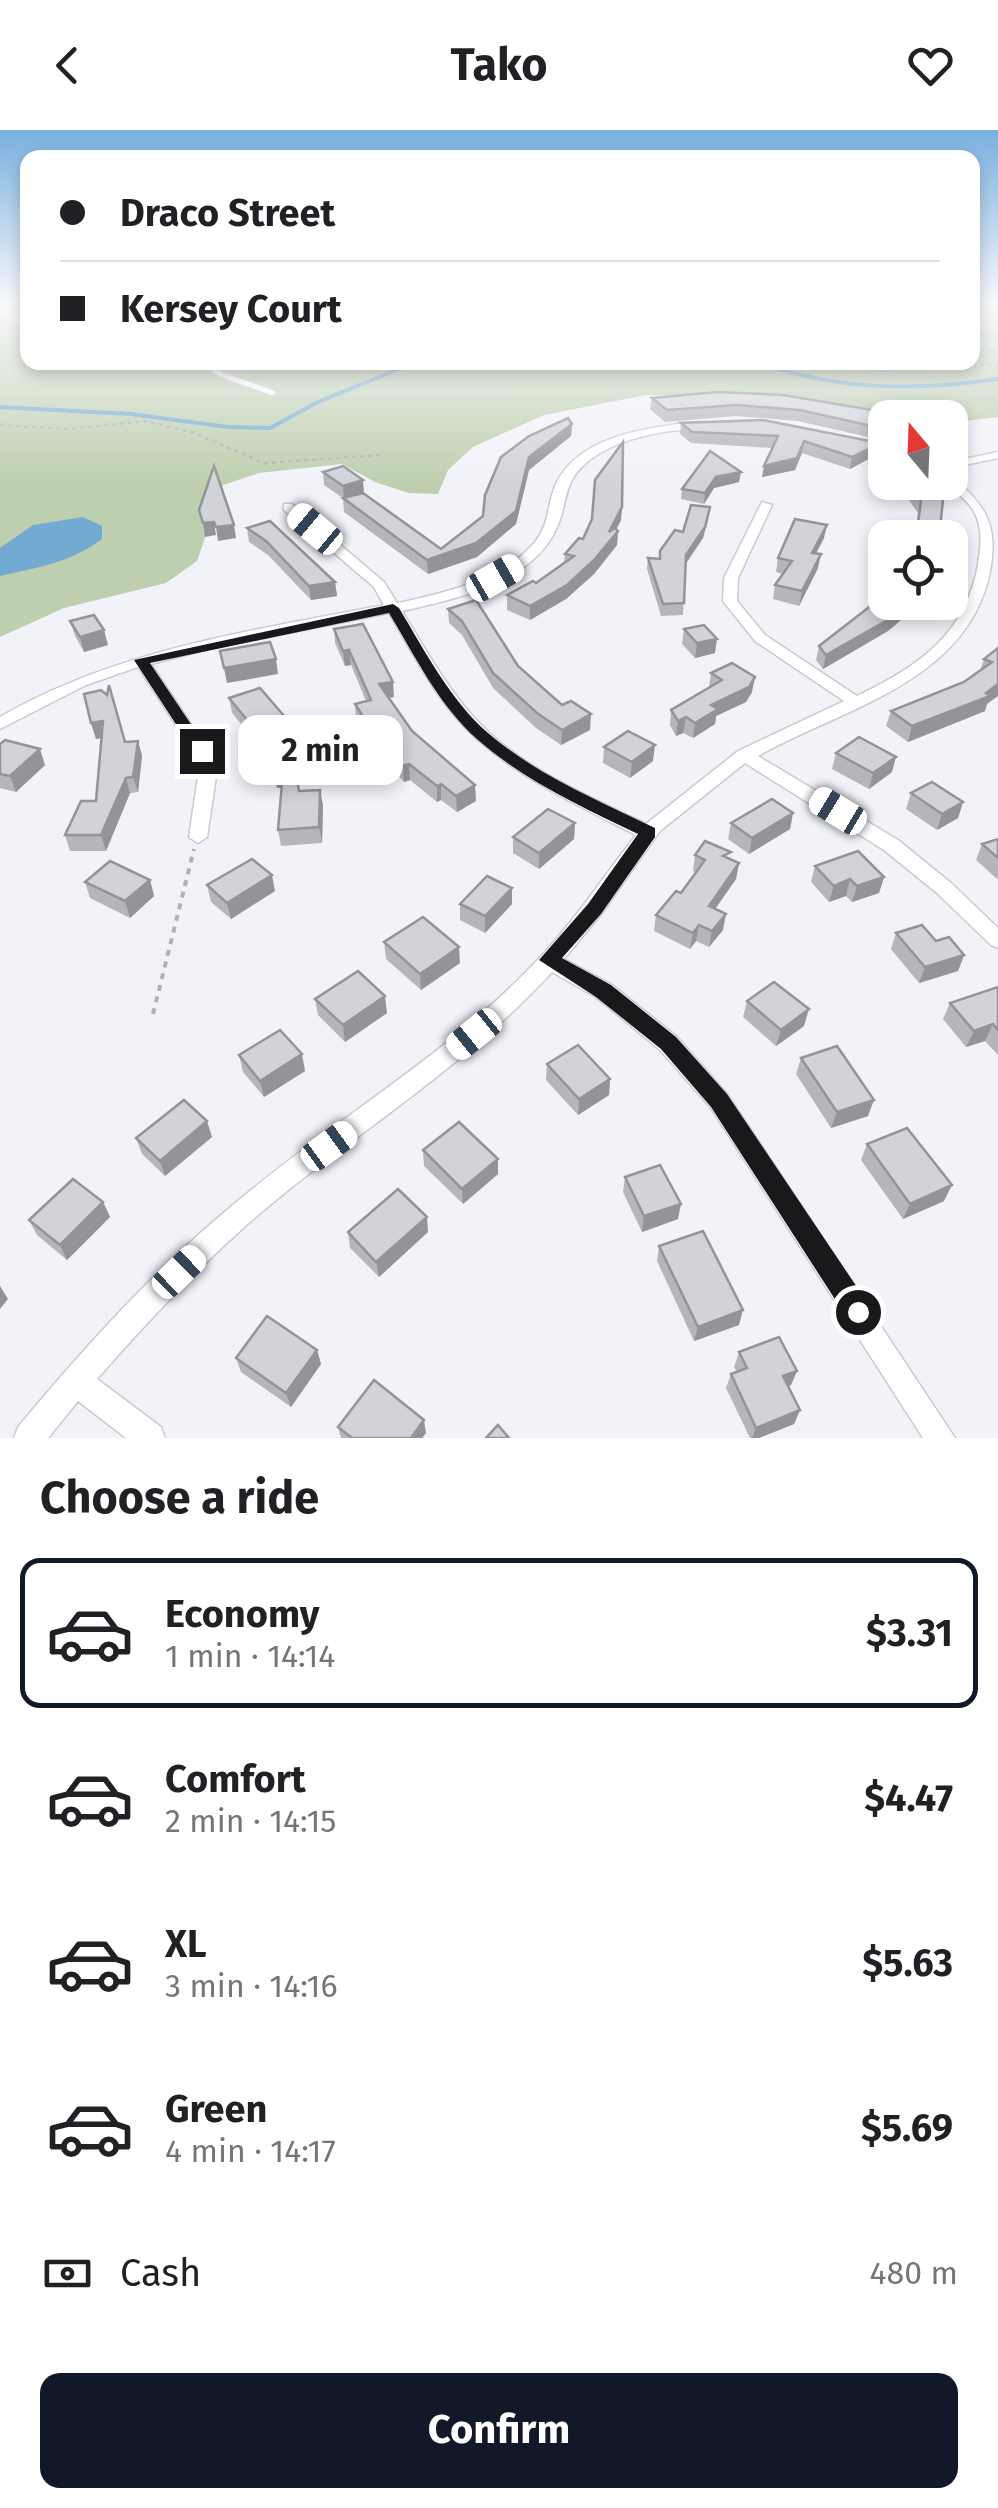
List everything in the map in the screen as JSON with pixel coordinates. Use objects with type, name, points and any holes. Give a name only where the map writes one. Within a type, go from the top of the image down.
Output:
[{"type":"street","points":[[0,724],[78,683],[142,660],[462,591],[520,562],[548,533],[561,486],[586,457],[650,432],[722,424]]},
{"type":"street","points":[[968,461],[998,455]]},
{"type":"street","points":[[28,1438],[76,1380],[201,1250],[276,1186],[474,1034],[594,909],[648,832],[744,755],[896,681],[938,653],[962,628],[978,595],[986,538],[984,521],[966,500]]},
{"type":"street","points":[[766,506],[731,578],[730,601],[760,638],[853,700]]},
{"type":"street","points":[[288,507],[368,572],[441,688],[482,735],[548,783],[648,832]]},
{"type":"street","points":[[142,660],[202,751],[206,777],[198,836]]},
{"type":"street","points":[[744,755],[891,845],[944,888],[998,940]]},
{"type":"street","points":[[548,960],[604,991],[668,1043],[719,1101],[940,1438]]},
{"type":"street","points":[[76,1380],[150,1438]]},
{"type":"lane","points":[[215,370],[273,393]]},
{"type":"path","points":[[885,370],[912,370]]},
{"type":"path","points":[[0,425],[58,429],[146,420],[194,433],[264,463],[381,455]]},
{"type":"path","points":[[152,1014],[198,836]]},
{"type":"green space","points":[[0,364],[20,364],[20,370],[980,370],[980,364],[998,364],[998,417],[968,421],[968,400],[868,400],[868,412],[777,398],[646,395],[544,415],[473,447],[448,470],[438,494],[409,493],[375,482],[342,464],[259,473],[223,485],[197,561],[166,583],[64,608],[0,637]]},
{"type":"water","points":[[83,517],[102,526],[102,539],[66,559],[0,576],[0,548],[33,525]]},
{"type":"building","points":[[718,392],[783,395],[868,409],[868,425],[800,410],[737,405],[667,410],[652,398]]},
{"type":"building","points":[[568,418],[572,424],[529,457],[516,511],[476,543],[427,560],[343,498],[363,493],[441,549],[483,516],[485,495],[501,457],[529,436]]},
{"type":"building","points":[[763,420],[868,441],[868,449],[852,457],[804,441],[797,458],[764,466],[778,436],[692,432],[681,423]]},
{"type":"building","points":[[623,442],[622,507],[609,532],[615,528],[618,531],[567,585],[530,606],[507,595],[536,583],[574,556],[565,554],[579,538],[583,539],[592,519],[595,480]]},
{"type":"building","points":[[710,451],[741,472],[716,477],[705,493],[682,489]]},
{"type":"building","points":[[214,466],[234,525],[216,527],[214,522],[203,523],[199,510]]},
{"type":"building","points":[[343,466],[363,480],[343,486],[323,472]]},
{"type":"building","points":[[943,500],[941,520],[918,520],[921,501]]},
{"type":"building","points":[[691,505],[710,507],[705,527],[686,555],[684,603],[663,604],[648,558],[660,559],[660,551],[675,530],[683,532]]},
{"type":"building","points":[[795,519],[827,525],[812,553],[821,554],[802,591],[775,585],[792,561],[778,558]]},
{"type":"building","points":[[270,521],[335,582],[309,586],[266,541],[247,528]]},
{"type":"building","points":[[476,600],[518,666],[562,705],[571,701],[591,714],[562,730],[493,673],[462,621],[448,609]]},
{"type":"building","points":[[868,608],[868,620],[887,620],[826,655],[819,646]]},
{"type":"building","points":[[94,615],[104,630],[80,637],[70,621]]},
{"type":"building","points":[[363,624],[393,682],[379,684],[412,731],[475,785],[456,796],[409,764],[403,766],[374,734],[355,704],[371,700],[349,650],[343,651],[334,629]]},
{"type":"building","points":[[704,625],[717,639],[697,643],[684,629]]},
{"type":"building","points":[[270,642],[276,659],[224,668],[220,651]]},
{"type":"building","points":[[998,648],[998,684],[986,693],[990,696],[912,726],[891,711],[964,682],[992,662],[984,659]]},
{"type":"building","points":[[732,663],[755,677],[749,687],[711,705],[718,709],[695,723],[686,717],[678,721],[671,710],[722,680],[711,673]]},
{"type":"building","points":[[109,685],[125,742],[138,741],[133,777],[126,778],[101,835],[65,835],[81,801],[96,801],[103,721],[91,723],[84,694],[101,690],[107,695]]},
{"type":"building","points":[[260,688],[285,717],[299,791],[320,790],[319,827],[278,830],[283,771],[274,773],[273,766],[259,769],[252,726],[229,698]]},
{"type":"building","points":[[628,731],[655,745],[632,762],[604,747]]},
{"type":"building","points":[[859,737],[896,757],[873,773],[836,753]]},
{"type":"building","points":[[5,740],[40,749],[10,776],[0,774],[0,744]]},
{"type":"building","points":[[932,782],[963,802],[942,814],[911,793]]},
{"type":"building","points":[[772,799],[793,813],[752,838],[731,823]]},
{"type":"building","points":[[548,809],[575,823],[539,853],[513,837]]},
{"type":"building","points":[[998,839],[998,858],[982,844]]},
{"type":"building","points":[[705,841],[731,852],[723,856],[739,863],[709,906],[726,914],[712,931],[699,925],[693,933],[656,915],[676,891],[681,893],[705,860],[695,855]]},
{"type":"building","points":[[858,851],[884,877],[857,886],[850,879],[834,886],[815,866]]},
{"type":"building","points":[[252,859],[272,875],[227,903],[207,885]]},
{"type":"building","points":[[110,861],[150,880],[125,901],[85,882]]},
{"type":"building","points":[[487,876],[512,888],[485,916],[460,904]]},
{"type":"building","points":[[423,917],[459,947],[420,974],[384,942]]},
{"type":"building","points":[[922,925],[936,941],[949,937],[964,955],[925,967],[896,933]]},
{"type":"building","points":[[358,971],[385,996],[343,1025],[315,999]]},
{"type":"building","points":[[774,982],[809,1009],[781,1030],[747,1001]]},
{"type":"building","points":[[998,987],[998,1030],[993,1024],[974,1031],[950,1003]]},
{"type":"building","points":[[280,1030],[302,1054],[260,1081],[239,1055]]},
{"type":"building","points":[[578,1045],[610,1079],[579,1099],[547,1064]]},
{"type":"building","points":[[837,1046],[874,1100],[837,1112],[801,1058]]},
{"type":"building","points":[[184,1100],[207,1121],[160,1161],[136,1138]]},
{"type":"building","points":[[459,1122],[498,1159],[462,1189],[423,1150]]},
{"type":"building","points":[[907,1128],[952,1185],[910,1204],[867,1144]]},
{"type":"building","points":[[660,1165],[681,1204],[644,1216],[625,1177]]},
{"type":"building","points":[[73,1179],[103,1202],[60,1245],[29,1220]]},
{"type":"building","points":[[398,1189],[427,1217],[376,1262],[348,1232]]},
{"type":"building","points":[[703,1231],[743,1310],[698,1327],[659,1246]]},
{"type":"building","points":[[267,1316],[317,1350],[286,1393],[236,1358]]},
{"type":"building","points":[[779,1337],[797,1371],[783,1376],[800,1410],[756,1428],[731,1374],[747,1368],[739,1352]]},
{"type":"building","points":[[374,1380],[424,1420],[411,1438],[352,1438],[338,1427]]},
{"type":"building","points":[[498,1425],[509,1438],[486,1438]]},
{"type":"waterway","points":[[0,407],[131,414],[228,427],[270,428],[318,402],[396,370]]},
{"type":"waterway","points":[[782,370],[817,379],[877,386],[998,379]]},
{"type":"route","points":[[202,751],[142,660],[393,608],[441,688],[482,735],[548,783],[648,832],[594,909],[548,960],[604,991],[668,1043],[719,1101],[858,1312]]}]
